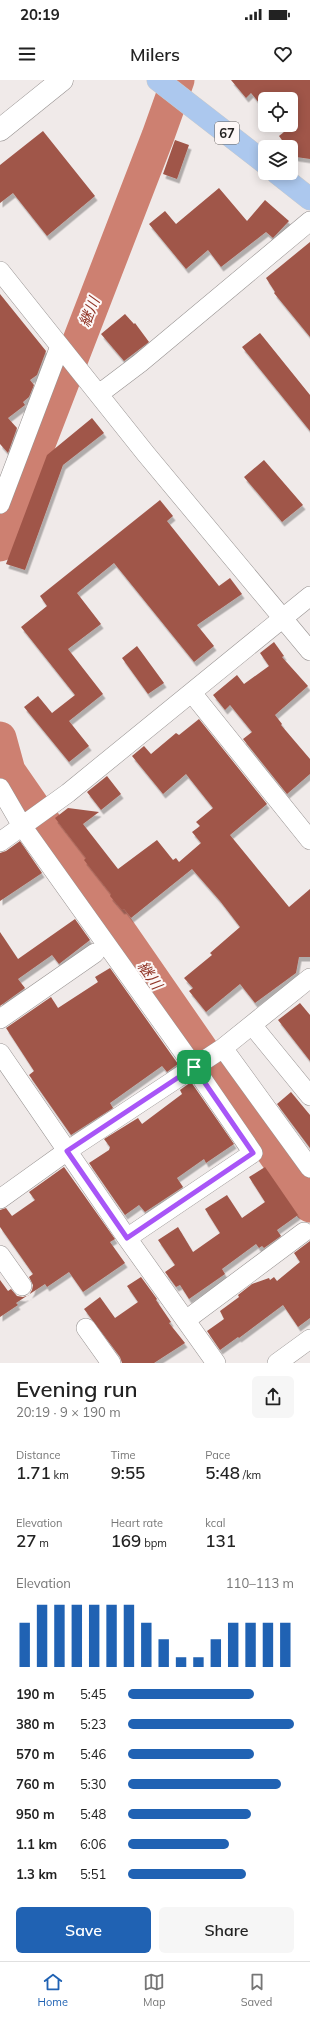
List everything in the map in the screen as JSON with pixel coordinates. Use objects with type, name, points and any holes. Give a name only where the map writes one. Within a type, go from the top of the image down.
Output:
[{"type":"main road","name":"67","points":[[158,81],[189,103],[258,157]]},
{"type":"main road","points":[[286,180],[310,199]]},
{"type":"street","points":[[0,130],[62,80]]},
{"type":"street","points":[[99,394],[140,363],[310,221]]},
{"type":"street","points":[[0,271],[146,454],[310,651]]},
{"type":"street","points":[[0,504],[5,474],[60,346]]},
{"type":"street","points":[[0,842],[47,808],[192,693],[310,596]]},
{"type":"street","points":[[192,693],[310,840]]},
{"type":"street","points":[[0,788],[22,826],[194,1067],[253,1153],[127,1238]]},
{"type":"street","points":[[0,1019],[94,953]]},
{"type":"street","points":[[0,1199],[67,1151],[223,1048],[310,978]]},
{"type":"street","points":[[252,1025],[310,1096]]},
{"type":"street","points":[[223,1048],[310,1168]]},
{"type":"street","points":[[0,1054],[127,1238],[186,1320],[211,1361]]},
{"type":"street","points":[[186,1320],[304,1232]]},
{"type":"street","points":[[0,1256],[22,1286]]},
{"type":"street","points":[[86,1328],[111,1363]]},
{"type":"street","points":[[277,1363],[310,1339]]},
{"type":"building","points":[[231,80],[310,80],[310,159],[298,157],[298,140],[282,140],[279,136],[284,132],[298,132],[298,92],[258,92],[258,102],[251,93],[246,98]]},
{"type":"building","points":[[43,131],[95,196],[47,236],[13,193],[0,203],[0,165]]},
{"type":"building","points":[[175,140],[189,145],[177,179],[163,174]]},
{"type":"building","points":[[219,188],[247,221],[265,200],[289,221],[273,238],[266,232],[221,267],[208,250],[186,269],[149,224],[165,211],[176,224]]},
{"type":"building","points":[[310,242],[310,337],[274,293],[275,292],[266,278]]},
{"type":"building","points":[[0,294],[46,351],[37,375],[30,380],[34,385],[29,397],[23,402],[25,405],[8,418],[17,428],[8,453],[0,444]]},
{"type":"building","points":[[125,314],[134,324],[135,323],[149,342],[124,361],[101,334]]},
{"type":"building","points":[[260,333],[310,395],[310,431],[242,347]]},
{"type":"building","points":[[92,418],[104,433],[63,465],[25,570],[6,564],[47,455]]},
{"type":"building","points":[[264,460],[303,505],[282,522],[244,477]]},
{"type":"building","points":[[160,500],[173,516],[167,521],[219,586],[230,578],[242,594],[197,625],[214,646],[194,662],[114,563],[77,593],[101,624],[68,649],[103,694],[69,721],[89,746],[69,762],[24,707],[38,696],[52,713],[75,695],[21,627],[47,606],[40,596]]},
{"type":"building","points":[[274,642],[284,656],[282,657],[308,686],[275,715],[282,724],[281,725],[310,759],[310,774],[287,794],[243,739],[252,732],[230,705],[225,710],[213,695],[237,675],[244,684],[269,666],[260,653]]},
{"type":"building","points":[[137,646],[164,683],[148,694],[122,658]]},
{"type":"building","points":[[199,719],[267,804],[230,835],[289,907],[310,889],[310,957],[299,957],[296,973],[255,1003],[240,984],[206,1012],[189,991],[193,988],[184,978],[212,955],[210,953],[240,927],[220,901],[192,869],[131,918],[110,896],[111,894],[84,860],[86,858],[55,818],[68,808],[99,812],[83,824],[118,869],[157,840],[173,860],[176,858],[179,862],[201,843],[192,832],[200,826],[196,822],[213,808],[186,774],[163,794],[132,756],[144,746],[151,754],[176,733],[179,735]]},
{"type":"building","points":[[107,776],[121,794],[101,810],[87,792]]},
{"type":"building","points":[[20,841],[42,873],[0,901],[0,853],[6,851]]},
{"type":"building","points":[[75,919],[90,940],[59,964],[52,955],[18,979],[25,988],[0,1006],[0,932],[18,959]]},
{"type":"building","points":[[110,968],[178,1064],[167,1072],[162,1066],[110,1103],[113,1108],[71,1135],[29,1075],[34,1071],[6,1028],[51,997],[58,1008],[98,982],[95,977]]},
{"type":"building","points":[[300,1003],[310,1015],[310,1061],[278,1020]]},
{"type":"building","points":[[191,1082],[234,1144],[206,1163],[204,1159],[177,1178],[183,1187],[145,1212],[139,1205],[125,1215],[89,1163],[109,1150],[110,1147],[104,1139],[138,1118],[142,1124],[182,1094],[180,1090]]},
{"type":"building","points":[[291,1092],[310,1115],[310,1148],[277,1104]]},
{"type":"building","points":[[64,1167],[115,1239],[110,1242],[125,1263],[83,1292],[69,1272],[47,1287],[45,1284],[30,1294],[33,1285],[29,1277],[33,1274],[0,1227],[0,1210],[6,1208],[12,1216],[35,1200],[29,1192]]},
{"type":"building","points":[[265,1167],[298,1215],[277,1230],[281,1236],[264,1248],[262,1246],[259,1248],[256,1244],[222,1269],[225,1274],[189,1299],[180,1285],[176,1287],[165,1272],[175,1265],[158,1240],[178,1227],[193,1252],[220,1233],[205,1209],[227,1195],[242,1218],[265,1202],[249,1177]]},
{"type":"building","points":[[310,1241],[310,1318],[298,1327],[283,1305],[239,1338],[238,1337],[220,1350],[207,1331],[224,1319],[220,1311],[239,1297],[238,1295],[252,1284],[269,1278],[270,1280],[274,1277],[277,1281],[300,1262],[294,1253]]},
{"type":"building","points":[[141,1277],[171,1322],[169,1323],[185,1343],[154,1363],[122,1363],[120,1357],[84,1309],[100,1297],[115,1318],[138,1302],[127,1286]]},
{"type":"building","points":[[0,1280],[8,1291],[11,1289],[17,1296],[27,1296],[16,1303],[18,1305],[0,1317]]},
{"type":"waterway","name":"継川","points":[[0,545],[158,136],[178,80]]},
{"type":"waterway","name":"継川","points":[[0,738],[9,771],[310,1206]]},
{"type":"route","points":[[194,1067],[253,1153],[127,1238],[67,1151],[194,1067]]}]
